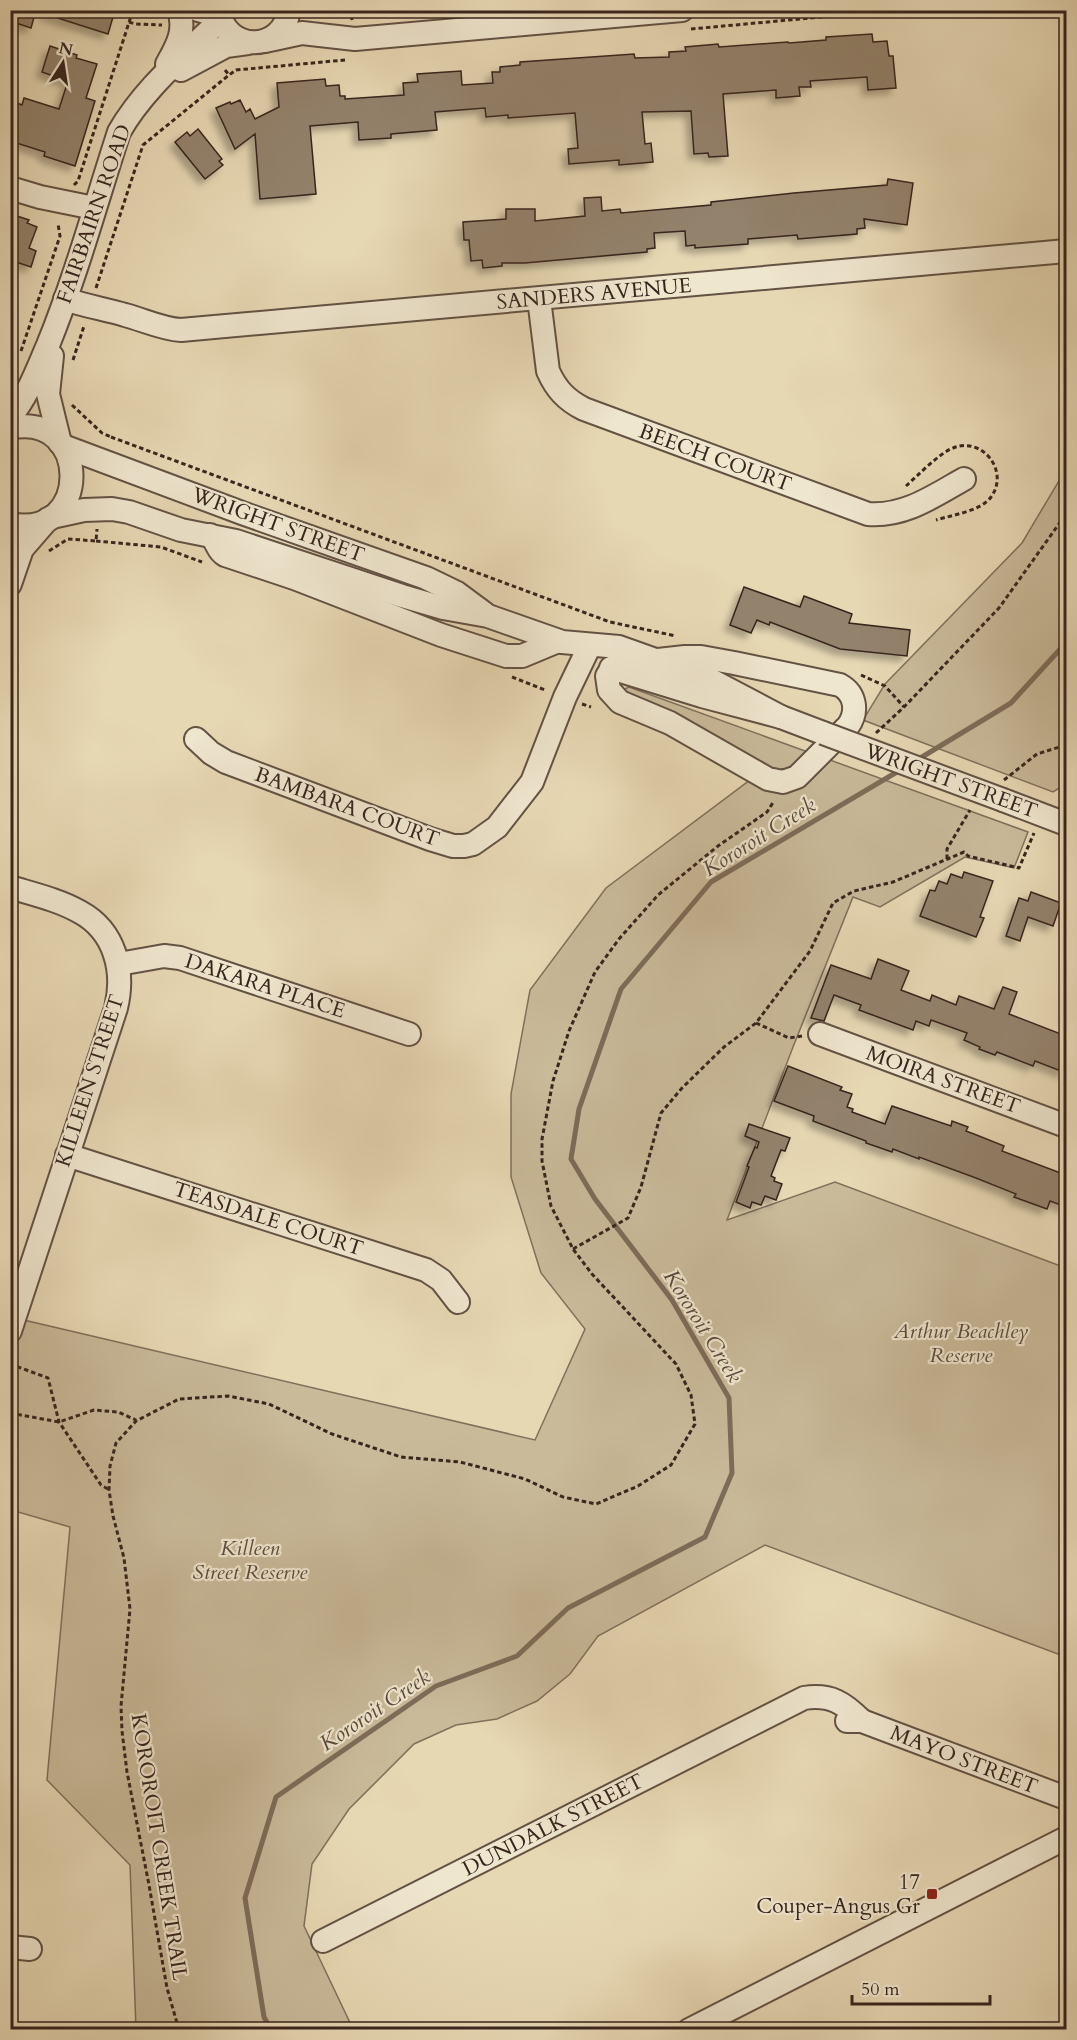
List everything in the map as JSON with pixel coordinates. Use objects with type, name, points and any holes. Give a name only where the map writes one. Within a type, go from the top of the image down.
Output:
[{"type":"street","name":"FAIRBAIRN ROAD","points":[[156,84],[181,34],[182,21],[179,10]]},
{"type":"street","points":[[214,14],[233,36],[257,42],[278,33],[283,27],[289,10]]},
{"type":"street","name":"FAIRBAIRN ROAD","points":[[156,84],[218,50],[232,45],[302,33],[355,39],[682,10]]},
{"type":"street","name":"FAIRBAIRN ROAD","points":[[10,417],[26,396],[64,302],[119,132],[130,113],[214,14]]},
{"type":"street","points":[[10,188],[40,197],[63,211],[92,215]]},
{"type":"street","name":"SANDERS AVENUE","points":[[64,302],[91,303],[157,326],[181,330],[1066,251]]},
{"type":"street","name":"BEECH COURT","points":[[539,299],[548,371],[552,381],[564,396],[584,409],[868,514],[880,515],[907,509],[964,479]]},
{"type":"street","name":"FAIRBAIRN ROAD","points":[[50,518],[62,507],[72,487],[72,465],[62,444],[48,394],[64,302]]},
{"type":"street","name":"WRIGHT STREET","points":[[10,428],[22,426],[39,429],[62,444],[242,513],[426,578],[457,593],[488,616]]},
{"type":"street","name":"WRIGHT STREET","points":[[10,524],[28,525],[84,510],[112,509],[129,512],[182,530],[246,544],[425,603],[488,616],[560,641],[576,655],[619,647],[709,679],[781,717]]},
{"type":"street","points":[[10,584],[22,549],[50,518]]},
{"type":"street","name":"WRIGHT STREET","points":[[210,535],[225,555],[294,578],[441,635],[495,653],[519,657],[560,641]]},
{"type":"street","name":"BAMBARA COURT","points":[[560,641],[566,667],[565,697]]},
{"type":"street","name":"WRIGHT STREET","points":[[587,652],[612,668],[684,691],[781,717],[1066,824]]},
{"type":"street","name":"BAMBARA COURT","points":[[196,739],[211,753],[226,762],[430,839],[453,846],[473,844],[497,827],[532,782],[565,697],[587,652]]},
{"type":"street","name":"WRIGHT STREET","points":[[612,668],[607,676],[608,687],[620,702],[670,723],[762,775],[780,782],[800,775],[852,721],[855,706],[853,698],[845,687],[837,684],[701,657],[655,660]]},
{"type":"street","points":[[612,668],[655,660]]},
{"type":"street","name":"KILLEEN STREET","points":[[10,887],[70,907],[88,917],[105,934],[116,954],[120,986],[116,1008],[10,1331]]},
{"type":"street","name":"DAKARA PLACE","points":[[118,964],[164,956],[180,958],[409,1034]]},
{"type":"street","name":"MOIRA STREET","points":[[820,1034],[1066,1126]]},
{"type":"street","name":"TEASDALE COURT","points":[[67,1155],[426,1270],[441,1280],[458,1302]]},
{"type":"street","name":"MAYO STREET","points":[[782,1709],[806,1707],[847,1721],[862,1721],[1066,1798]]},
{"type":"street","name":"DUNDALK STREET","points":[[323,1941],[782,1709]]},
{"type":"street","points":[[689,2030],[1058,1842],[1066,1825]]},
{"type":"path","points":[[71,189],[78,181],[133,10]]},
{"type":"path","points":[[72,364],[143,145],[229,75]]},
{"type":"path","points":[[18,361],[60,236],[58,224]]},
{"type":"path","points":[[111,437],[610,622],[682,637]]},
{"type":"path","points":[[870,738],[904,707],[999,608],[1066,514]]},
{"type":"path","points":[[837,684],[842,671],[866,676],[885,686],[904,707]]},
{"type":"path","name":"KOROROIT CREEK TRAIL","points":[[179,2030],[167,1988],[127,1772],[121,1706],[130,1609],[124,1558],[112,1516],[109,1490],[110,1466],[116,1443],[136,1420],[179,1399],[228,1396],[269,1404],[332,1434],[401,1457],[460,1462],[525,1479],[563,1497],[596,1504],[638,1486],[671,1465],[695,1424],[692,1395],[676,1365],[592,1274],[573,1249],[551,1206],[542,1161],[542,1139],[556,1071],[569,1030],[595,972],[619,939],[658,895],[718,846],[767,812],[772,807],[775,798],[781,797]]},
{"type":"path","points":[[573,1249],[628,1218],[641,1187],[661,1113],[682,1088],[724,1047],[756,1023],[810,951],[833,903],[854,891],[892,882],[964,852],[968,856],[1019,867],[1041,814]]},
{"type":"path","points":[[756,1023],[789,1038],[820,1034]]},
{"type":"path","points":[[10,1364],[48,1378],[59,1422],[101,1485],[109,1490]]},
{"type":"path","points":[[10,1413],[59,1422],[94,1410],[118,1412],[136,1420]]},
{"type":"green space","points":[[1066,469],[1066,784],[1053,792],[863,720],[885,684],[1022,543]]},
{"type":"green space","points":[[629,687],[1028,832],[1014,868],[965,857],[880,907],[853,897],[727,1220],[835,1182],[1066,1268],[1066,1657],[765,1545],[598,1636],[570,1674],[537,1701],[497,1719],[456,1725],[414,1744],[349,1809],[312,1864],[304,1926],[353,2029],[136,2029],[130,1865],[47,1780],[70,1527],[11,1510],[10,1335],[15,1318],[535,1440],[585,1329],[541,1273],[511,1177],[511,1094],[530,990],[606,888],[766,768],[622,690]]},
{"type":"building","points":[[10,10],[36,10],[31,28],[10,21]]},
{"type":"building","points":[[46,10],[115,10],[108,34],[45,14]]},
{"type":"building","points":[[872,34],[873,42],[887,41],[889,56],[893,56],[896,88],[868,90],[867,77],[810,81],[811,87],[799,87],[800,96],[776,98],[776,90],[723,94],[728,156],[709,157],[708,153],[694,154],[691,111],[642,112],[645,144],[651,143],[653,162],[619,165],[619,160],[569,164],[568,149],[578,148],[575,113],[508,118],[508,115],[486,117],[485,108],[435,112],[437,130],[391,134],[391,138],[359,140],[358,122],[310,126],[316,194],[260,199],[255,134],[235,149],[216,108],[240,100],[246,112],[250,109],[255,119],[279,107],[277,83],[325,79],[326,86],[339,85],[340,96],[345,96],[345,99],[404,95],[403,83],[418,82],[417,74],[461,71],[462,85],[493,83],[492,72],[500,72],[500,67],[520,65],[520,62],[634,54],[635,58],[669,57],[669,52],[686,51],[685,47],[789,43],[826,40],[826,37]]},
{"type":"building","points":[[50,46],[77,55],[76,58],[97,64],[86,98],[95,101],[75,166],[44,156],[45,152],[10,141],[10,113],[14,102],[22,105],[24,98],[59,109],[68,81],[42,72]]},
{"type":"building","points":[[198,129],[222,159],[219,161],[223,165],[205,179],[175,142],[187,132],[190,136]]},
{"type":"building","points":[[888,179],[913,183],[907,225],[864,219],[865,228],[857,229],[857,234],[798,239],[797,235],[748,239],[748,244],[695,248],[695,245],[686,246],[685,231],[654,233],[655,248],[647,249],[647,252],[502,263],[502,266],[483,268],[482,260],[471,261],[469,240],[464,240],[463,222],[506,219],[506,209],[535,209],[535,221],[585,216],[584,198],[601,197],[602,211],[620,209],[621,213],[887,185]]},
{"type":"building","points":[[14,215],[29,220],[27,223],[37,227],[29,248],[36,251],[31,267],[10,260],[10,226]]},
{"type":"building","points":[[744,587],[800,607],[804,596],[852,614],[849,623],[910,630],[907,656],[840,649],[770,622],[769,625],[757,620],[751,633],[730,625]]},
{"type":"building","points":[[964,872],[993,881],[980,917],[984,918],[976,937],[920,916],[930,890],[935,891],[939,881],[947,884],[951,874],[962,878]]},
{"type":"building","points":[[1031,892],[1061,903],[1053,926],[1028,917],[1020,941],[1006,936],[1019,898],[1028,901]]},
{"type":"building","points":[[878,959],[909,971],[901,990],[930,1001],[932,995],[956,1005],[959,996],[994,1009],[1003,987],[1017,992],[1009,1014],[1066,1036],[1066,1073],[1035,1061],[1033,1066],[997,1052],[995,1055],[979,1049],[980,1047],[964,1040],[967,1033],[931,1020],[929,1026],[916,1021],[913,1030],[859,1010],[861,1005],[834,995],[824,1021],[811,1018],[831,965],[871,979]]},
{"type":"building","points":[[788,1066],[842,1087],[840,1090],[852,1094],[847,1107],[853,1109],[852,1112],[885,1124],[892,1106],[951,1126],[952,1121],[968,1127],[966,1131],[1004,1146],[1002,1151],[1066,1175],[1066,1207],[1050,1201],[1047,1209],[1014,1197],[1016,1194],[976,1178],[919,1157],[919,1159],[893,1149],[892,1152],[866,1143],[866,1141],[813,1121],[814,1116],[774,1101]]},
{"type":"building","points":[[749,1124],[790,1138],[785,1151],[781,1150],[771,1176],[775,1178],[774,1181],[782,1184],[776,1200],[765,1196],[761,1205],[752,1202],[750,1208],[736,1202],[749,1167],[747,1166],[759,1142],[745,1136]]},
{"type":"waterway","name":"Kororoit Creek","points":[[917,760],[1011,703],[1063,646],[1066,637]]},
{"type":"waterway","name":"Kororoit Creek","points":[[271,2030],[264,2017],[245,1898],[276,1797],[436,1686],[517,1656],[568,1608],[705,1537],[732,1473],[729,1398],[672,1300],[595,1199],[571,1159],[579,1109],[621,989],[711,882],[902,769]]},
{"type":"place","name":"17 Couper-Angus Gr","points":[[932,1894]]},
{"type":"park label","name":"Arthur Beachley Reserve","points":[[961,1343]]},
{"type":"park label","name":"Killeen Street Reserve","points":[[250,1560]]}]
